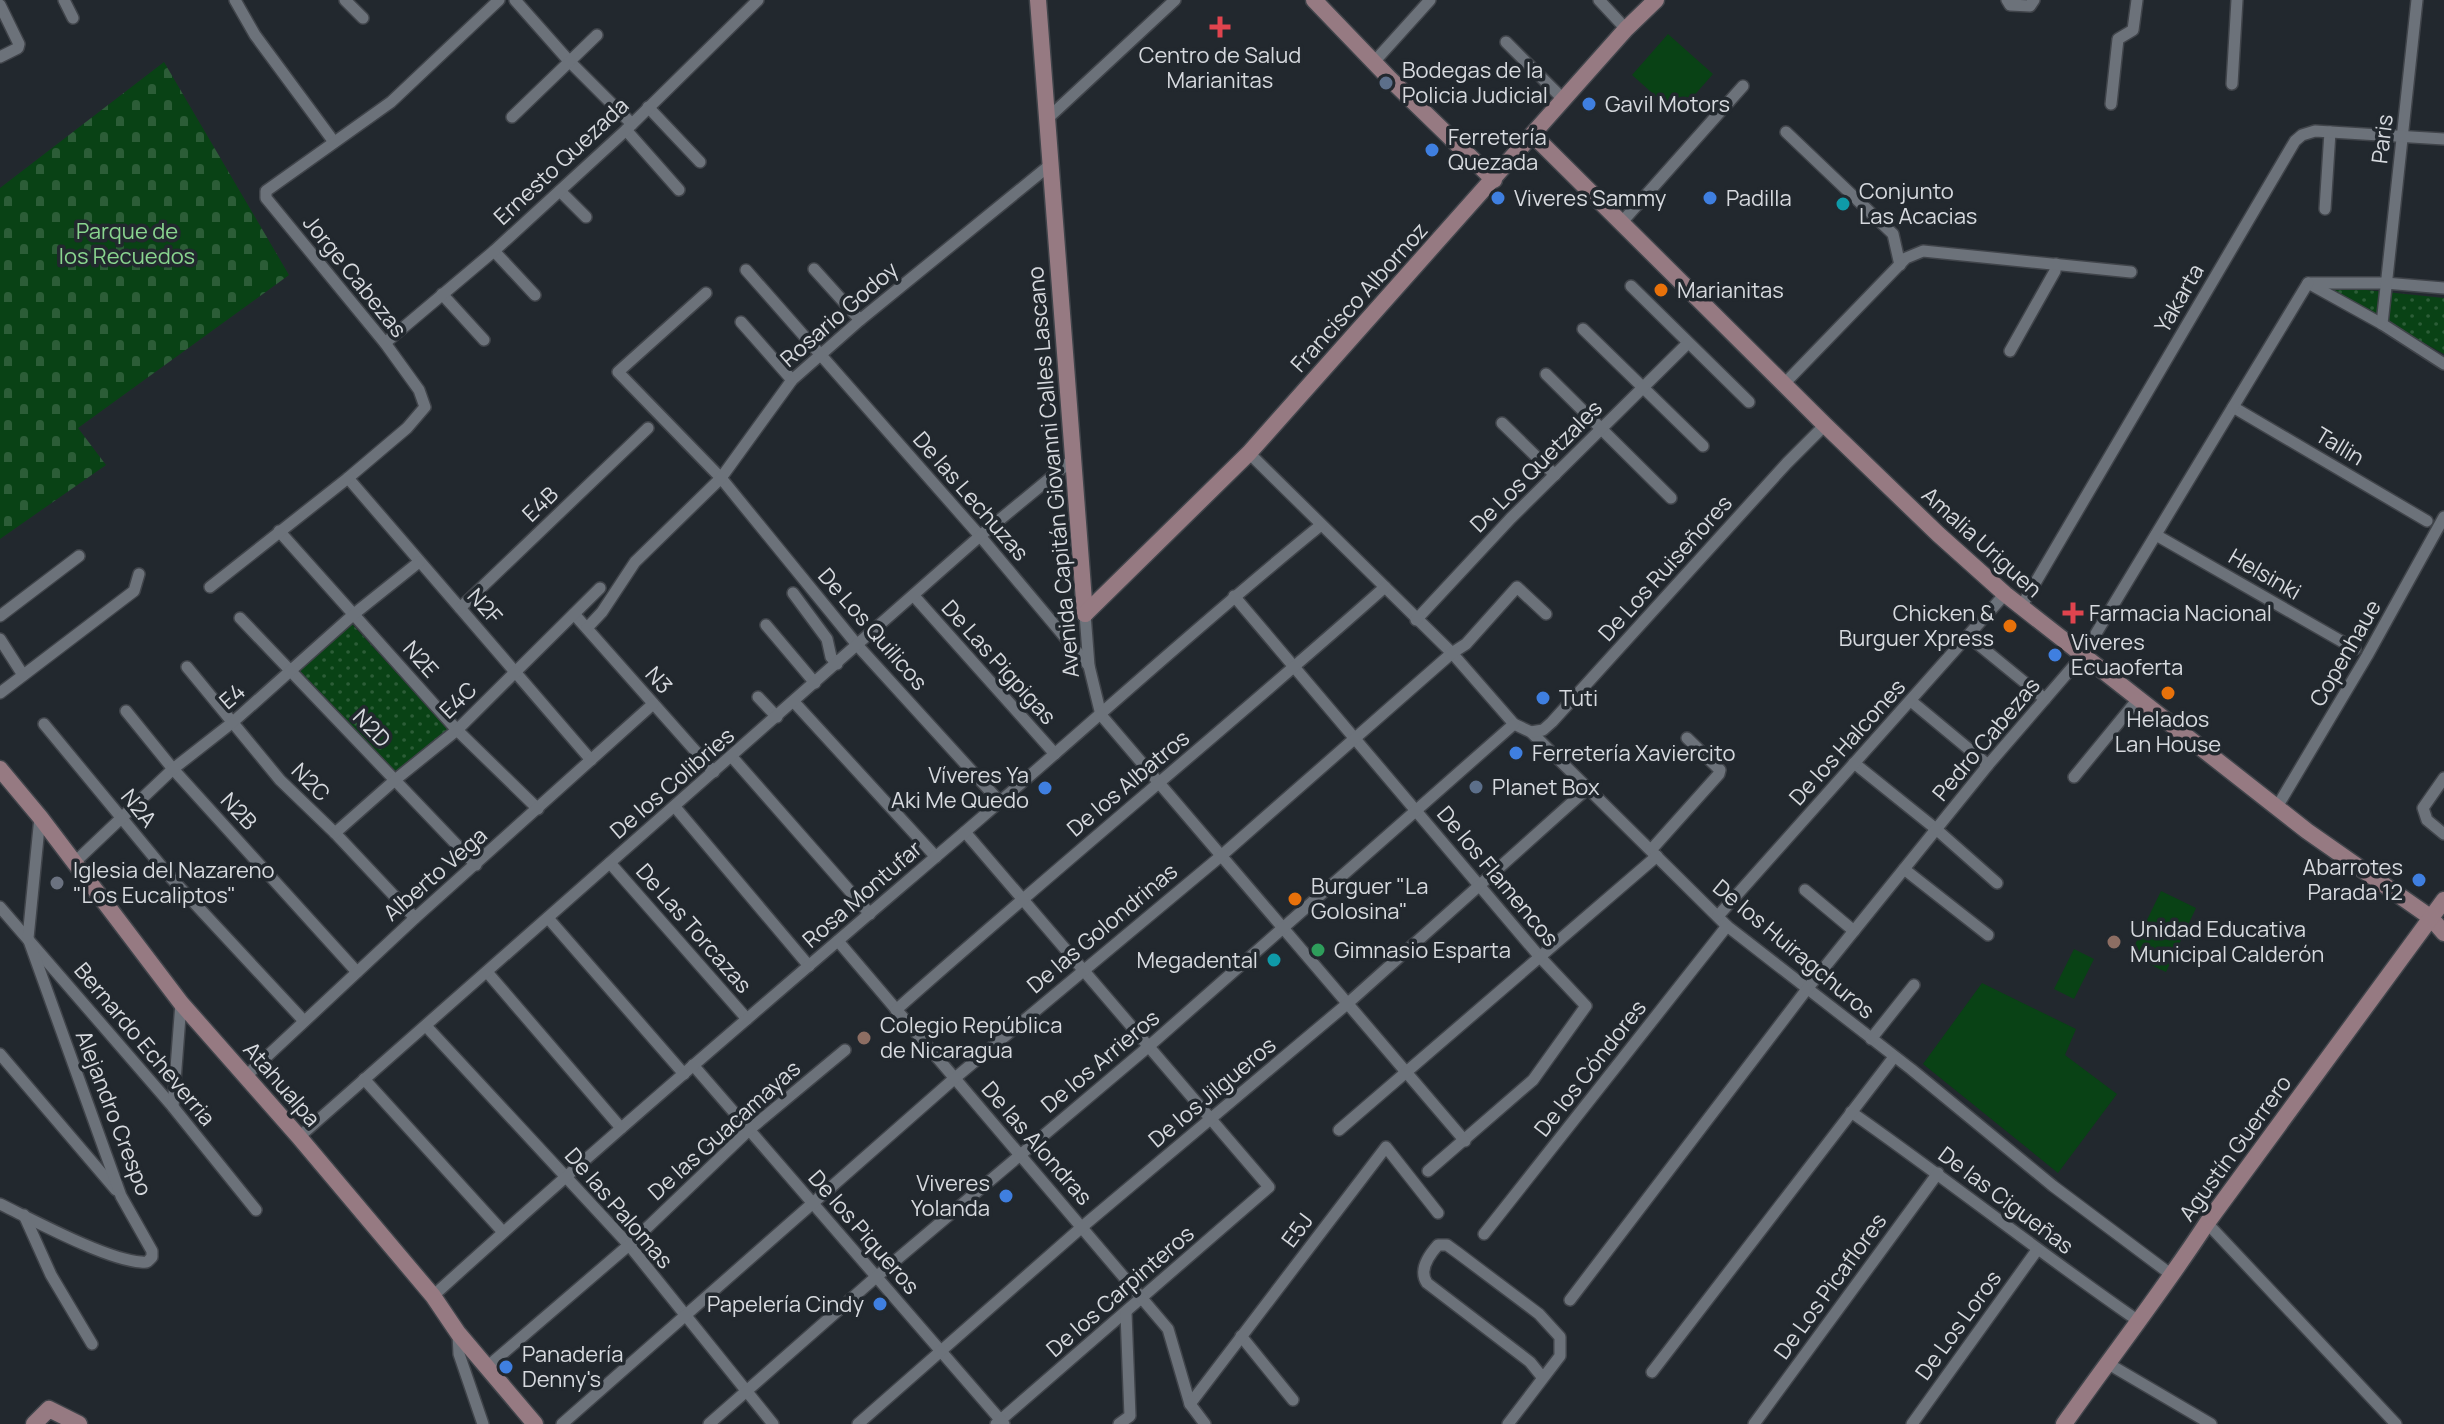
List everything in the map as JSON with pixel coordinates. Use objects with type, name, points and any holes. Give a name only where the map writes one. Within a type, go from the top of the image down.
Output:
[{"type":"street","points":[[64,0],[73,18]]},
{"type":"street","points":[[235,0],[255,35],[334,142]]},
{"type":"street","points":[[345,0],[363,18]]},
{"type":"street","name":"Jorge Cabezas","points":[[210,587],[348,478],[407,428],[425,407],[419,390],[385,343],[266,198],[266,191],[391,102],[499,0]]},
{"type":"street","points":[[515,0],[629,127],[679,190]]},
{"type":"street","name":"Ernesto Quezada","points":[[385,343],[560,191],[758,0]]},
{"type":"street","name":"Avenida Capitán Giovanni Calles Lascano","points":[[1038,0],[1089,666],[1101,715],[1465,1141]]},
{"type":"street","points":[[1047,119],[1175,0]]},
{"type":"street","points":[[1374,62],[1430,0]]},
{"type":"street","points":[[1599,0],[1626,29]]},
{"type":"street","name":"Francisco Albornoz","points":[[1085,614],[1249,453],[1626,29],[1656,0]]},
{"type":"street","points":[[2007,0],[2010,5],[2030,6],[2034,0]]},
{"type":"street","points":[[2111,104],[2118,39],[2133,30],[2137,0]]},
{"type":"street","points":[[2232,84],[2237,0]]},
{"type":"street","name":"Paris","points":[[2382,324],[2417,0]]},
{"type":"street","points":[[1319,1],[1374,62],[1494,180]]},
{"type":"street","points":[[0,5],[19,44],[18,48],[0,57]]},
{"type":"street","points":[[512,117],[597,35]]},
{"type":"street","points":[[1506,42],[1564,100]]},
{"type":"street","points":[[1622,222],[1743,86]]},
{"type":"street","points":[[648,107],[700,162]]},
{"type":"street","name":"Yakarta","points":[[2021,607],[2295,141],[2315,131],[2444,139]]},
{"type":"street","points":[[1786,132],[1893,234],[1900,265]]},
{"type":"street","points":[[2325,209],[2330,132]]},
{"type":"street","name":"Amalia Uriguen","points":[[1533,135],[1825,425],[2005,594],[2277,807],[2430,917],[2444,933]]},
{"type":"street","name":"Rosario Godoy","points":[[587,628],[602,612],[635,562],[721,478],[792,380],[860,320],[1050,165]]},
{"type":"street","points":[[560,191],[586,217]]},
{"type":"street","points":[[494,251],[535,295]]},
{"type":"street","points":[[1785,383],[1914,253],[1923,251],[2131,272]]},
{"type":"street","points":[[2010,351],[2056,264]]},
{"type":"street","points":[[814,269],[860,320]]},
{"type":"street","points":[[746,270],[821,353]]},
{"type":"street","points":[[2308,283],[2385,283],[2444,288]]},
{"type":"street","points":[[2308,283],[2382,324],[2444,364]]},
{"type":"street","name":"Pedro Cabezas","points":[[1570,1300],[1807,989],[1988,765],[2083,655],[2308,283]]},
{"type":"street","points":[[1631,286],[1749,402]]},
{"type":"street","name":"De Los Quilicos","points":[[706,293],[618,372],[721,478],[858,646],[1000,802]]},
{"type":"street","points":[[442,294],[484,340]]},
{"type":"street","points":[[741,322],[792,380]]},
{"type":"street","points":[[1583,329],[1703,446]]},
{"type":"street","name":"De Los Quetzales","points":[[1416,620],[1472,558],[1688,343]]},
{"type":"street","name":"De las Lechuzas","points":[[821,353],[1089,666]]},
{"type":"street","points":[[1546,374],[1671,498]]},
{"type":"street","name":"Tallin","points":[[2233,407],[2427,521]]},
{"type":"street","points":[[1502,423],[1555,475]]},
{"type":"street","name":"De Los Ruiseñores","points":[[1531,732],[1543,730],[1552,722],[1825,425]]},
{"type":"street","name":"E4B","points":[[460,608],[648,428]]},
{"type":"street","name":"De los Huiragchuros","points":[[1249,453],[1452,653],[1514,724],[1531,732],[1727,926],[2053,1186],[2173,1276]]},
{"type":"street","name":"De los Colibries","points":[[299,1137],[980,536],[1072,460]]},
{"type":"street","name":"N2F","points":[[348,478],[591,760]]},
{"type":"street","name":"Copenhaue","points":[[2277,807],[2359,670],[2444,517]]},
{"type":"street","name":"Rosa Montufar","points":[[433,1296],[621,1128],[1101,715],[1234,596],[1321,525]]},
{"type":"street","name":"N2E","points":[[279,531],[457,730],[538,809]]},
{"type":"street","name":"Helsinki","points":[[2156,535],[2355,649]]},
{"type":"street","points":[[0,616],[79,556]]},
{"type":"street","name":"E4","points":[[75,862],[173,769],[233,722],[354,614],[419,562]]},
{"type":"street","points":[[0,693],[134,591],[139,574]]},
{"type":"street","name":"De los Albatros","points":[[896,1010],[1385,587]]},
{"type":"street","name":"De las Golondrinas","points":[[562,1424],[955,1078],[1221,856],[1355,739],[1480,629],[1517,587],[1546,614]]},
{"type":"street","name":"E4C","points":[[335,833],[457,730],[600,588]]},
{"type":"street","points":[[793,593],[827,639],[831,657],[837,664]]},
{"type":"street","name":"De los Halcones","points":[[1718,916],[2005,594]]},
{"type":"street","name":"De Las Pigpigas","points":[[914,596],[1055,754]]},
{"type":"street","name":"De los Flamencos","points":[[1234,596],[1539,956],[1586,1006],[1533,1080],[1428,1171]]},
{"type":"street","name":"N3","points":[[574,614],[714,772]]},
{"type":"street","name":"N2D","points":[[240,618],[476,865]]},
{"type":"street","points":[[766,625],[815,683]]},
{"type":"street","points":[[1968,636],[2045,699]]},
{"type":"street","points":[[0,639],[23,675]]},
{"type":"street","name":"N2C","points":[[187,667],[280,780],[415,918]]},
{"type":"street","points":[[758,697],[777,717]]},
{"type":"street","points":[[2074,777],[2138,699]]},
{"type":"street","points":[[1911,701],[1988,765]]},
{"type":"street","points":[[794,702],[936,857]]},
{"type":"street","name":"Alberto Vega","points":[[246,1076],[415,918],[653,704]]},
{"type":"street","name":"N2B","points":[[126,711],[173,769],[357,972]]},
{"type":"street","name":"N2A","points":[[44,724],[172,879],[304,1021]]},
{"type":"street","name":"De los Arrieros","points":[[709,1424],[876,1277],[1148,1047],[1514,724]]},
{"type":"street","points":[[1339,1130],[1654,853],[1719,774],[1720,770],[1687,738]]},
{"type":"street","points":[[732,757],[870,914]]},
{"type":"street","points":[[1854,763],[1997,883]]},
{"type":"street","name":"Atahualpa","points":[[0,769],[75,862],[181,1003],[433,1296],[458,1333],[535,1424]]},
{"type":"street","points":[[2444,778],[2423,808],[2427,820],[2444,834]]},
{"type":"street","name":"De los Jilgueros","points":[[858,1424],[1082,1227],[1347,1004],[1588,788]]},
{"type":"street","points":[[675,807],[809,966]]},
{"type":"street","name":"Alejandro Crespo","points":[[0,1204],[126,1259],[148,1261],[152,1257],[152,1251],[121,1196],[28,938],[40,817]]},
{"type":"street","points":[[965,832],[1210,1120]]},
{"type":"street","name":"De Las Torcazas","points":[[610,863],[747,1019]]},
{"type":"street","points":[[1904,869],[1988,935]]},
{"type":"street","points":[[1805,890],[1854,931]]},
{"type":"street","name":"Agustín Guerrero","points":[[2064,1424],[2444,900]]},
{"type":"street","name":"Bernardo Echeverria","points":[[0,907],[173,1107],[256,1210]]},
{"type":"street","name":"De los Piqueros","points":[[548,918],[749,1130],[1000,1423]]},
{"type":"street","name":"De los Cóndores","points":[[1484,1234],[1727,926]]},
{"type":"street","name":"De las Alondras","points":[[838,941],[1168,1329],[1190,1404]]},
{"type":"street","points":[[487,972],[621,1128]]},
{"type":"street","points":[[1871,1039],[1914,985]]},
{"type":"street","points":[[173,1107],[181,1003]]},
{"type":"street","name":"De las Palomas","points":[[426,1026],[629,1245],[773,1424]]},
{"type":"street","name":"De las Guacamayas","points":[[487,1367],[629,1245],[749,1130],[845,1050]]},
{"type":"street","points":[[0,1054],[121,1196]]},
{"type":"street","points":[[1652,1372],[1894,1057]]},
{"type":"street","points":[[364,1079],[503,1232]]},
{"type":"street","name":"De las Cigueñas","points":[[1851,1112],[2137,1320]]},
{"type":"street","name":"De los Carpinteros","points":[[1000,1423],[1269,1187],[1210,1120]]},
{"type":"street","name":"E5J","points":[[1190,1404],[1386,1147],[1438,1213]]},
{"type":"street","name":"De Los Picaflores","points":[[1754,1424],[1938,1173]]},
{"type":"street","points":[[24,1215],[51,1275],[92,1344]]},
{"type":"street","points":[[2207,1223],[2396,1424]]},
{"type":"street","points":[[1508,1424],[1560,1356],[1560,1337],[1539,1314],[1447,1245],[1435,1247],[1424,1267],[1423,1277],[1427,1283],[1530,1362],[1543,1378]]},
{"type":"street","name":"De Los Loros","points":[[1912,1424],[2037,1250]]},
{"type":"street","points":[[1119,1424],[1130,1416],[1126,1313]]},
{"type":"street","points":[[458,1333],[459,1354],[483,1424]]},
{"type":"street","points":[[1241,1336],[1293,1400]]},
{"type":"street","points":[[2107,1363],[2211,1424]]},
{"type":"street","points":[[1190,1404],[1205,1424]]},
{"type":"street","points":[[34,1424],[49,1409],[79,1424]]},
{"type":"green space","points":[[1668,34],[1713,74],[1677,115],[1632,75]]},
{"type":"green space","name":"Parque de los Recuedos","points":[[164,62],[289,275],[78,428],[106,465],[0,539],[0,188]]},
{"type":"green space","points":[[2318,285],[2444,298],[2444,354]]},
{"type":"green space","points":[[350,622],[449,730],[397,777],[295,672]]},
{"type":"green space","points":[[2161,891],[2196,908],[2166,972],[2130,955]]},
{"type":"green space","points":[[2074,949],[2094,959],[2074,999],[2054,989]]},
{"type":"green space","points":[[1982,983],[2076,1029],[2065,1055],[2117,1094],[2058,1173],[1923,1064]]},
{"type":"place","name":"Centro de Salud Marianitas","points":[[1220,27]]},
{"type":"place","name":"Bodegas de la Policia Judicial","points":[[1386,83]]},
{"type":"place","name":"Gavil Motors","points":[[1589,104]]},
{"type":"place","name":"Ferretería Quezada","points":[[1432,150]]},
{"type":"place","name":"Viveres Sammy","points":[[1498,198]]},
{"type":"place","name":"Padilla","points":[[1710,198]]},
{"type":"place","name":"Conjunto Las Acacias","points":[[1843,204]]},
{"type":"place","name":"Marianitas","points":[[1661,290]]},
{"type":"place","name":"Farmacia Nacional","points":[[2073,613]]},
{"type":"place","name":"Chicken & Burguer Xpress","points":[[2010,626]]},
{"type":"place","name":"Viveres Ecuaoferta","points":[[2055,655]]},
{"type":"place","name":"Helados Lan House","points":[[2168,693]]},
{"type":"place","name":"Tuti","points":[[1543,698]]},
{"type":"place","name":"Ferretería Xaviercito","points":[[1516,753]]},
{"type":"place","name":"Planet Box","points":[[1476,787]]},
{"type":"place","name":"Víveres Ya Aki Me Quedo","points":[[1045,788]]},
{"type":"place","name":"Abarrotes Parada 12","points":[[2419,880]]},
{"type":"place","name":"Iglesia del Nazareno \"Los Eucaliptos\"","points":[[57,883]]},
{"type":"place","name":"Burguer \"La Golosina\"","points":[[1295,899]]},
{"type":"place","name":"Unidad Educativa Municipal Calderón","points":[[2114,942]]},
{"type":"place","name":"Gimnasio Esparta","points":[[1318,950]]},
{"type":"place","name":"Megadental","points":[[1274,960]]},
{"type":"place","name":"Colegio República de Nicaragua","points":[[864,1038]]},
{"type":"place","name":"Viveres Yolanda","points":[[1006,1196]]},
{"type":"place","name":"Papelería Cindy","points":[[880,1304]]},
{"type":"place","name":"Panadería Denny's","points":[[506,1367]]}]
